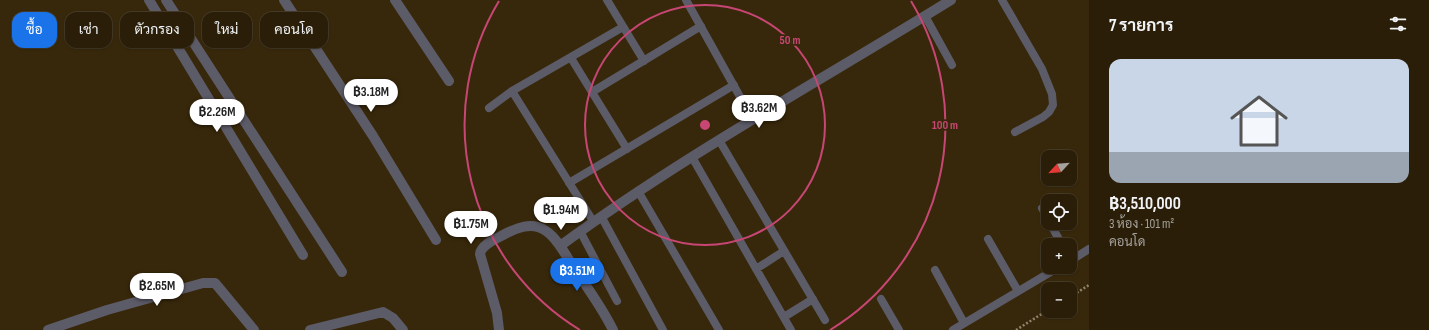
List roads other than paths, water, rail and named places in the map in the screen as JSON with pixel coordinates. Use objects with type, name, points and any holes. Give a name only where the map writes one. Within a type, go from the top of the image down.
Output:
[{"type":"street","points":[[150,0],[303,255]]},
{"type":"street","points":[[166,0],[342,272]]},
{"type":"street","points":[[284,0],[373,136],[436,240]]},
{"type":"street","points":[[395,0],[449,81]]},
{"type":"street","points":[[560,246],[638,191],[719,140],[951,0]]},
{"type":"street","points":[[499,330],[497,313],[480,254],[481,249],[517,228],[530,225],[546,230],[560,246],[613,330]]},
{"type":"street","points":[[48,330],[107,310],[203,283],[215,283],[254,330]]},
{"type":"street","points":[[310,330],[382,312],[393,318],[403,330]]},
{"type":"lane","points":[[607,0],[644,61]]},
{"type":"lane","points":[[686,0],[753,120]]},
{"type":"lane","points":[[1002,0],[1042,70],[1052,94],[1053,105],[1049,112],[1043,117],[1015,132]]},
{"type":"lane","points":[[925,16],[952,65]]},
{"type":"lane","points":[[592,92],[701,26]]},
{"type":"lane","points":[[489,108],[512,91],[623,27]]},
{"type":"lane","points":[[571,58],[627,149]]},
{"type":"lane","points":[[569,183],[734,86]]},
{"type":"lane","points":[[512,91],[569,183],[597,219],[663,330]]},
{"type":"lane","points":[[719,140],[825,320]]},
{"type":"lane","points":[[692,157],[791,330]]},
{"type":"lane","points":[[638,191],[719,330]]},
{"type":"lane","points":[[580,231],[617,301]]},
{"type":"lane","points":[[988,239],[1018,291]]},
{"type":"lane","points":[[1077,257],[1089,249]]},
{"type":"lane","points":[[756,269],[784,251]]},
{"type":"lane","points":[[935,270],[964,323]]},
{"type":"lane","points":[[953,330],[1047,274]]},
{"type":"lane","points":[[784,316],[813,299]]},
{"type":"lane","points":[[881,299],[899,330]]}]
